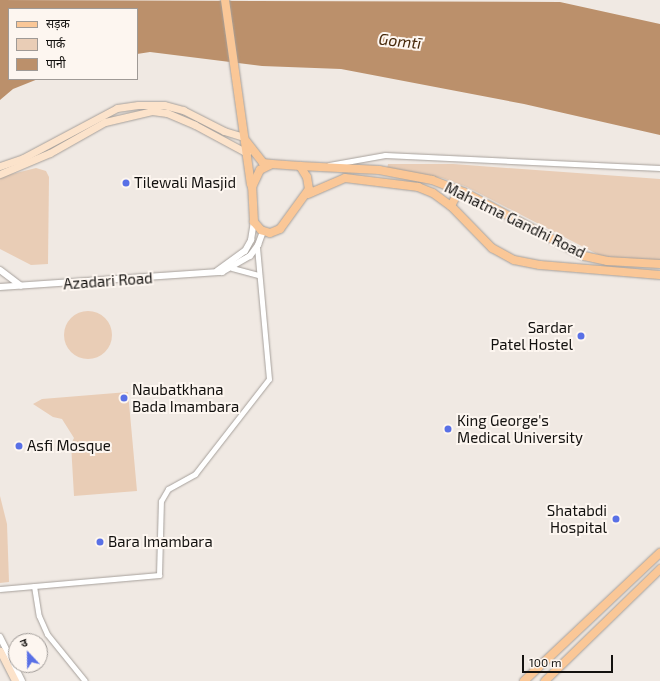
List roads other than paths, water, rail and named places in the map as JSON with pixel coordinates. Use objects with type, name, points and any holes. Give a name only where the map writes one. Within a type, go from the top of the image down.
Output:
[{"type":"main road","points":[[0,166],[23,158],[117,108],[138,105],[164,105],[184,110],[224,131],[244,138],[263,163],[300,166],[307,177],[308,194],[280,230],[275,232],[263,231],[254,222],[252,187],[247,153],[244,138],[239,108],[225,0]]},
{"type":"main road","points":[[0,174],[53,150],[105,122],[152,111],[167,113],[195,125],[247,153]]},
{"type":"main road","points":[[252,187],[260,170],[272,164]]},
{"type":"main road","name":"Mahatma Gandhi Road","points":[[300,166],[379,170],[432,180],[459,190],[584,256],[607,261],[660,264]]},
{"type":"main road","name":"Mahatma Gandhi Road","points":[[308,194],[345,178],[366,179],[418,187],[433,192],[451,206],[492,248],[514,260],[540,265],[660,275]]},
{"type":"main road","points":[[451,206],[459,190]]},
{"type":"main road","points":[[582,269],[584,256]]},
{"type":"main road","points":[[524,681],[660,553]]},
{"type":"main road","points":[[545,681],[660,569]]},
{"type":"main road","points":[[596,614],[604,622]]},
{"type":"main road","points":[[0,651],[15,681]]},
{"type":"main road","points":[[551,656],[561,665]]},
{"type":"street","points":[[49,143],[53,150]]},
{"type":"street","points":[[318,167],[385,155],[660,168]]},
{"type":"street","points":[[217,271],[245,251],[251,240],[254,222]]},
{"type":"street","points":[[232,268],[250,256],[257,246],[263,231]]},
{"type":"street","points":[[0,589],[159,575],[161,501],[168,489],[195,474],[269,379],[257,246]]},
{"type":"street","points":[[232,268],[259,275]]},
{"type":"street","name":"Azadari Road","points":[[1,287],[217,271],[232,268]]},
{"type":"street","points":[[0,270],[21,286]]},
{"type":"street","points":[[34,586],[40,616],[47,634],[84,681]]},
{"type":"street","points":[[0,637],[22,681]]},
{"type":"water","name":"Gomtī","points":[[0,0],[560,2],[660,24],[660,135],[524,104],[341,69],[262,66],[150,52],[138,54],[138,8],[8,8],[8,80],[36,80],[13,89],[0,100]]},
{"type":"place","name":"Tilewali Masjid","points":[[126,183]]},
{"type":"place","name":"Sardar Patel Hostel","points":[[581,336]]},
{"type":"place","name":"Naubatkhana Bada Imambara","points":[[124,398]]},
{"type":"place","name":"King George's Medical University","points":[[448,429]]},
{"type":"place","name":"Asfi Mosque","points":[[19,446]]},
{"type":"place","name":"Shatabdi Hospital","points":[[616,519]]},
{"type":"place","name":"Bara Imambara","points":[[100,542]]}]
